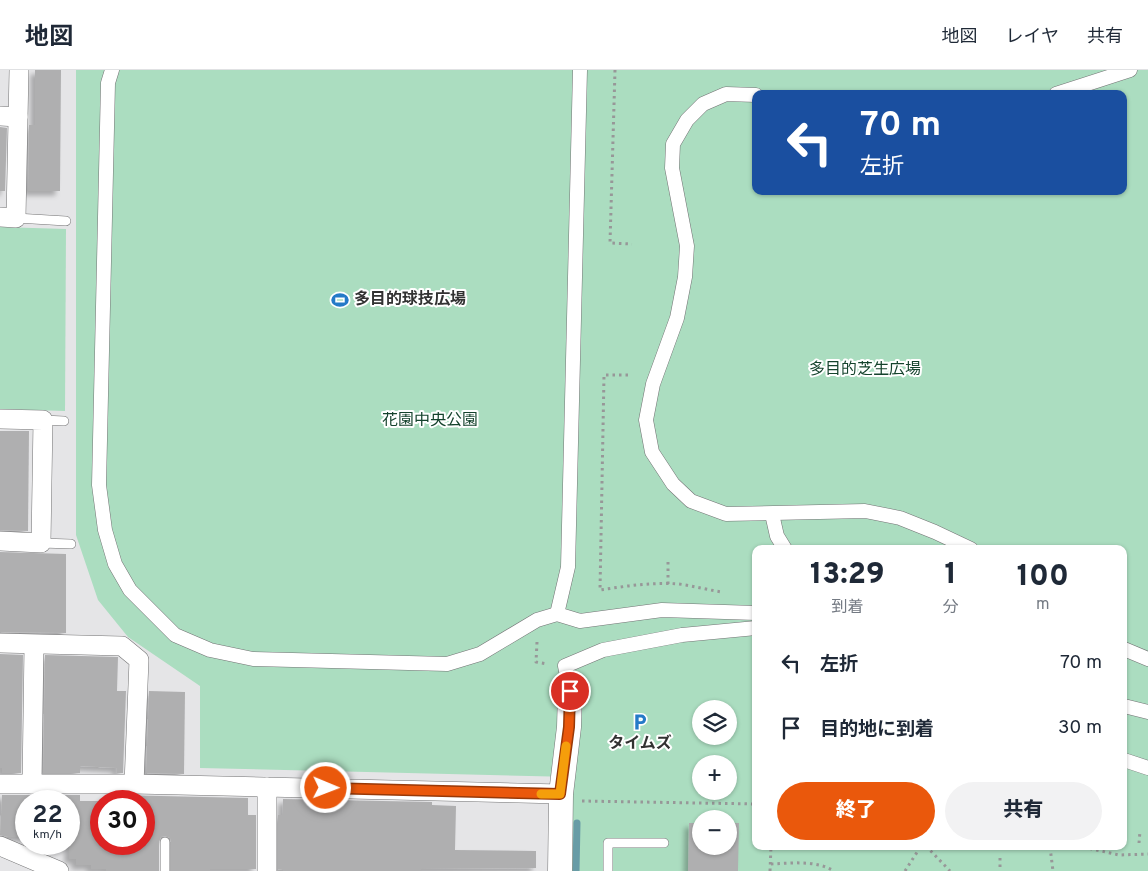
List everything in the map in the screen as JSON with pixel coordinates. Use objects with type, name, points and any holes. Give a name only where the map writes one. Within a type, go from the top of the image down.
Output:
[{"type":"street","points":[[8,218],[9,117],[19,70]]},
{"type":"street","points":[[112,70],[108,83],[99,485],[105,530],[115,564],[130,590],[175,635],[210,650],[253,659],[447,664],[480,654],[537,620],[557,614],[580,621],[662,610],[752,614]]},
{"type":"street","points":[[557,614],[568,568],[580,70]]},
{"type":"street","points":[[1068,90],[1130,70]]},
{"type":"street","points":[[752,95],[726,94],[703,104],[687,120],[673,144],[672,168],[687,246],[685,277],[677,318],[653,384],[646,420],[652,452],[673,484],[691,501],[726,514],[865,511],[900,518],[963,545]]},
{"type":"street","points":[[0,419],[43,420],[41,543],[0,541]]},
{"type":"street","points":[[772,514],[777,536],[783,545]]},
{"type":"street","points":[[560,871],[560,794],[569,727],[570,691],[565,666],[602,650],[682,635],[752,628]]},
{"type":"street","points":[[0,643],[122,646],[139,660],[134,784]]},
{"type":"street","points":[[32,784],[34,645]]},
{"type":"street","points":[[1127,649],[1148,658]]},
{"type":"street","points":[[1127,707],[1148,712]]},
{"type":"street","points":[[1127,761],[1148,768]]},
{"type":"street","points":[[0,784],[134,784],[560,794]]},
{"type":"street","points":[[267,871],[268,787]]},
{"type":"street","points":[[0,846],[59,871]]},
{"type":"lane","points":[[8,218],[66,221]]},
{"type":"lane","points":[[43,420],[64,421]]},
{"type":"lane","points":[[41,543],[71,544]]},
{"type":"lane","points":[[165,842],[165,871]]},
{"type":"lane","points":[[608,871],[608,843],[664,843]]},
{"type":"path","points":[[615,70],[610,243],[632,244]]},
{"type":"path","points":[[628,375],[604,375],[600,590],[638,585],[679,584],[730,594]]},
{"type":"path","points":[[668,560],[668,584]]},
{"type":"path","points":[[537,620],[536,662],[565,666]]},
{"type":"path","points":[[560,794],[578,801],[752,804]]},
{"type":"path","points":[[1139,843],[1140,831]]},
{"type":"path","points":[[770,871],[771,850]]},
{"type":"path","points":[[905,871],[919,850]]},
{"type":"path","points":[[930,850],[950,871]]},
{"type":"path","points":[[1050,850],[1053,871]]},
{"type":"path","points":[[1097,850],[1120,855],[1148,854]]},
{"type":"path","points":[[1000,858],[1000,871]]},
{"type":"path","points":[[771,864],[806,863],[827,867],[834,871]]},
{"type":"green space","name":"花園中央公園","points":[[76,70],[1148,70],[1148,871],[571,871],[572,777],[200,768],[200,686],[128,637],[98,600],[76,535]]},
{"type":"green space","points":[[0,227],[66,229],[65,411],[0,409]]},
{"type":"building","points":[[35,70],[61,70],[60,191],[28,191],[29,125],[35,125]]},
{"type":"building","points":[[0,127],[7,128],[5,191],[0,191]]},
{"type":"building","points":[[0,431],[29,431],[28,531],[0,530]]},
{"type":"building","points":[[0,552],[66,554],[66,633],[0,632]]},
{"type":"building","points":[[0,654],[23,655],[21,773],[2,773],[2,768],[0,768]]},
{"type":"building","points":[[45,655],[118,657],[117,691],[126,691],[123,773],[117,773],[117,768],[80,766],[80,773],[43,773]]},
{"type":"building","points":[[149,691],[185,692],[184,774],[146,773]]},
{"type":"building","points":[[2,795],[15,795],[15,837],[0,835]]},
{"type":"building","points":[[155,796],[248,798],[248,815],[256,815],[256,869],[171,871],[171,842],[170,838],[165,836],[161,837],[159,842],[159,871],[106,871],[106,869],[91,869],[91,865],[76,865],[76,859],[69,859],[69,855],[80,855],[80,801],[90,801],[90,855],[155,855]]},
{"type":"building","points":[[283,799],[432,802],[432,805],[456,806],[455,850],[536,851],[536,868],[421,869],[421,871],[283,871],[278,869],[278,815],[282,815]]},
{"type":"building","points":[[689,823],[692,823],[692,855],[737,855],[737,823],[739,823],[738,871],[688,871]]},
{"type":"waterway","points":[[576,871],[577,823]]},
{"type":"slow traffic","points":[[541,794],[560,794],[566,746]]},
{"type":"place","name":"多目的球技広場","points":[[340,300]]},
{"type":"place","name":"タイムズ","points":[[640,722]]},
{"type":"route","points":[[326,788],[560,794],[569,727],[570,691]]},
{"type":"park label","name":"多目的芝生広場","points":[[865,370]]}]
